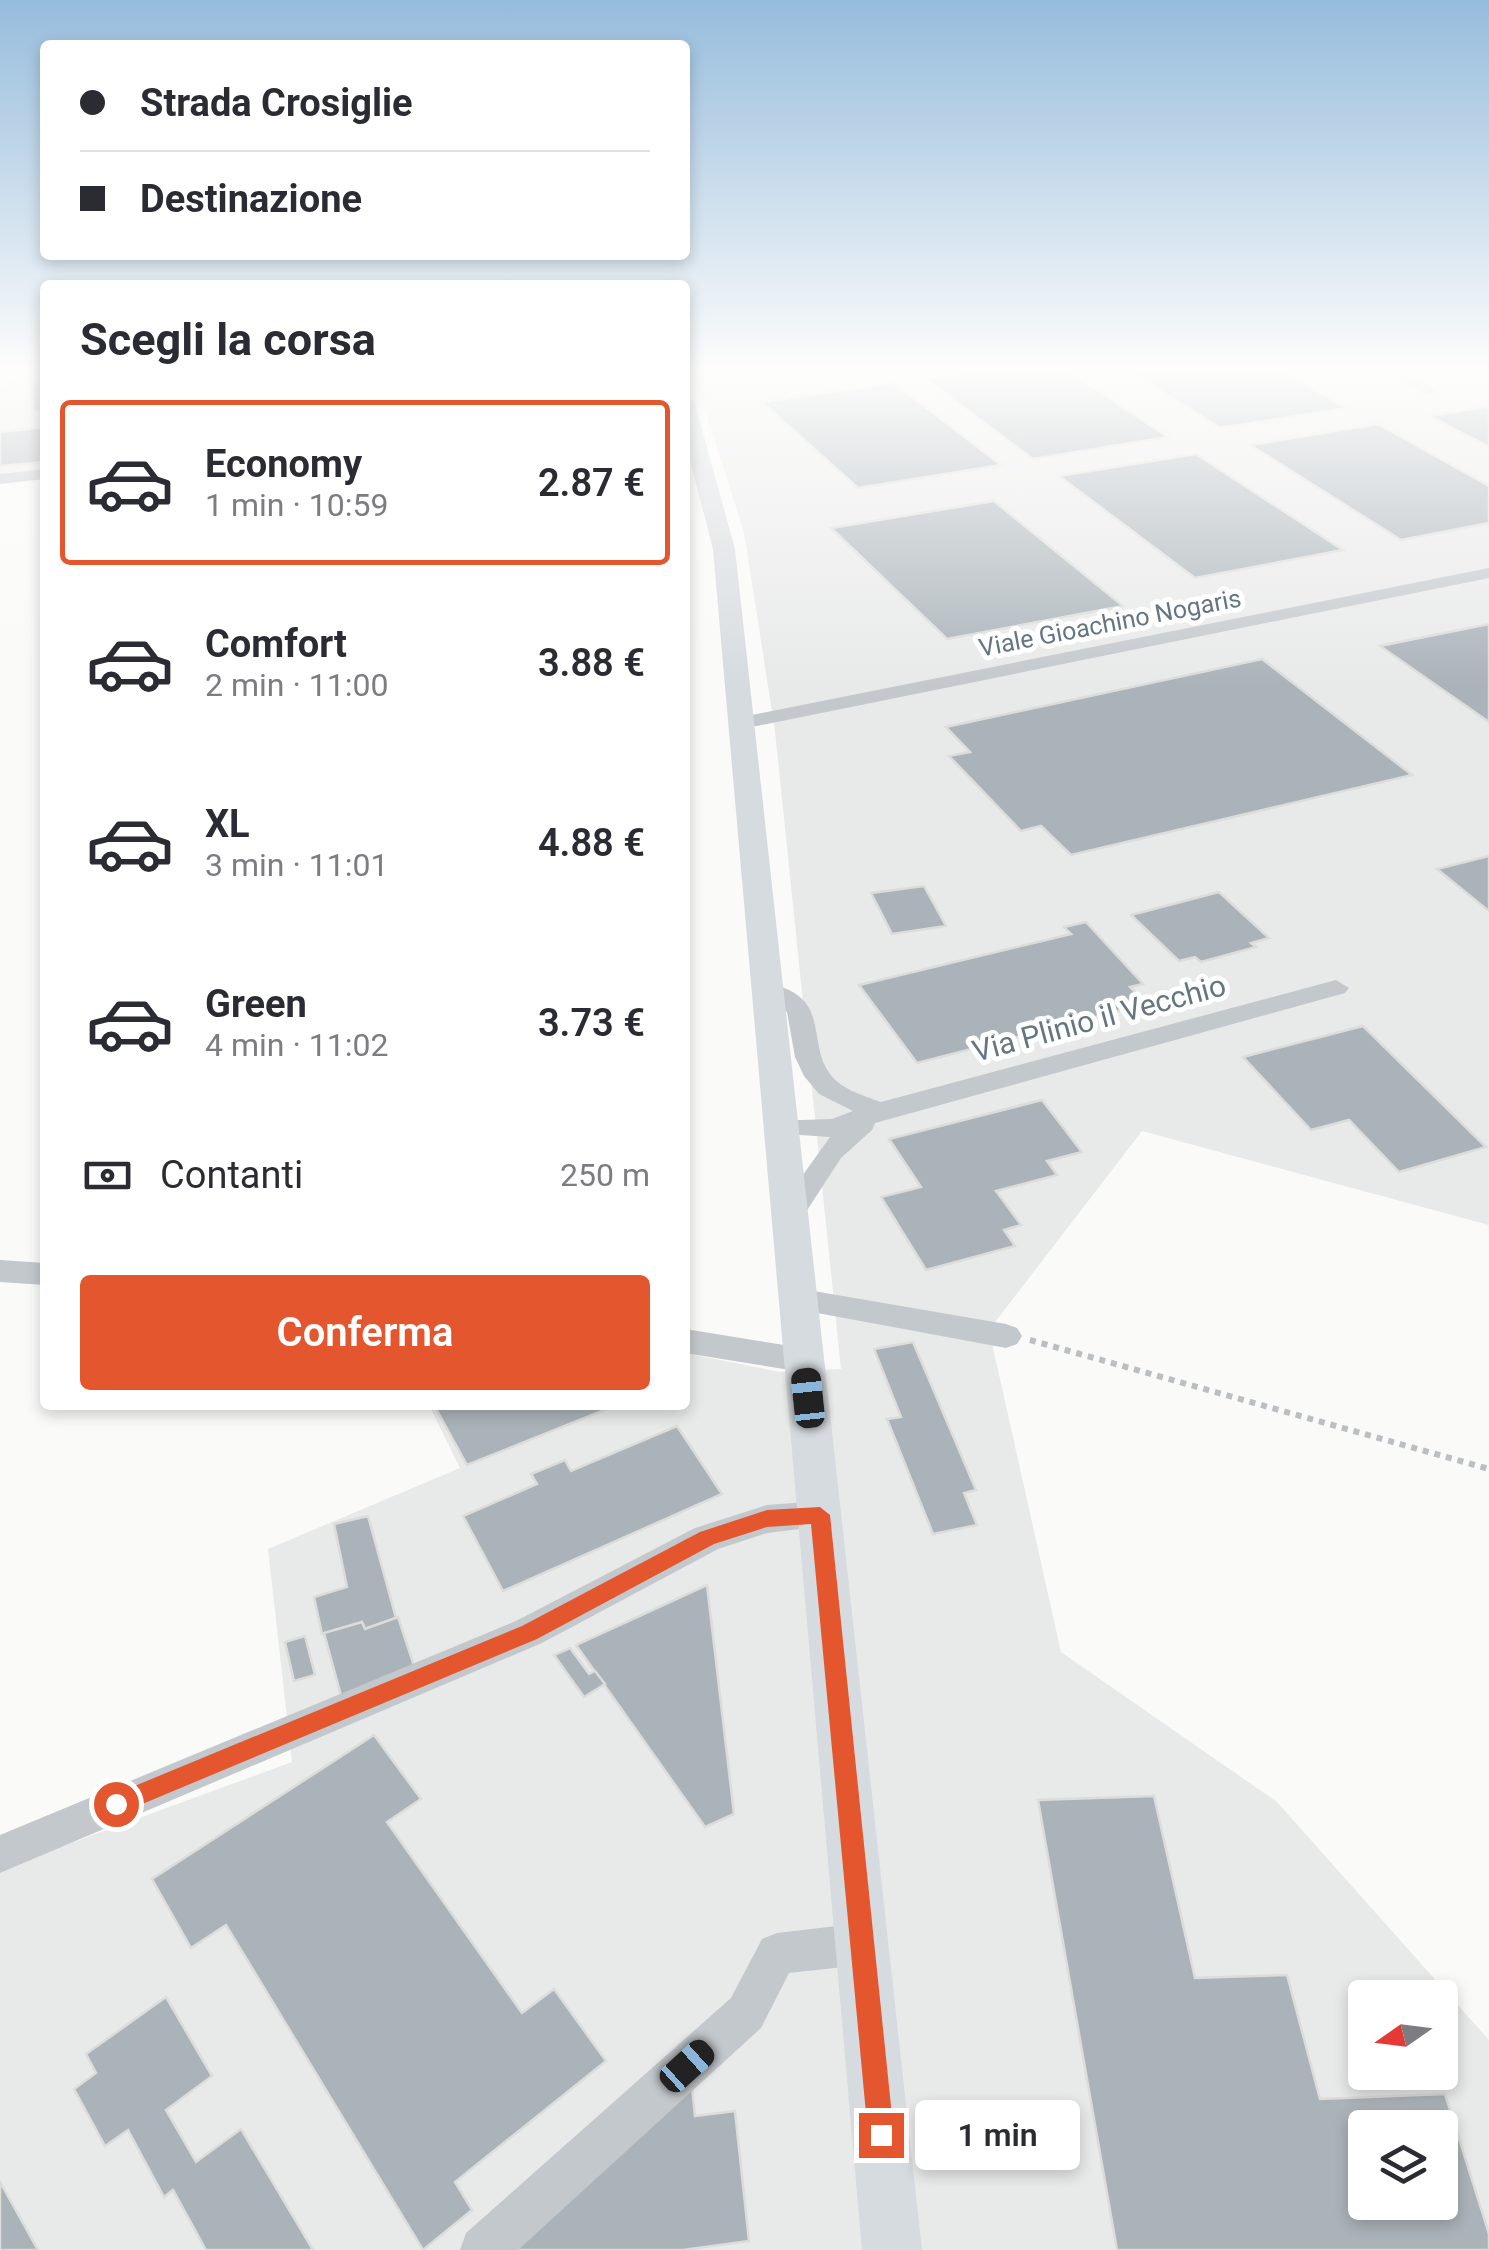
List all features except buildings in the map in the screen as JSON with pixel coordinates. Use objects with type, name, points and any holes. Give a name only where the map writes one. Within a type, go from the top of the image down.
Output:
[{"type":"main road","points":[[704,476],[724,549],[892,2250]]},
{"type":"street","points":[[0,479],[27,476]]},
{"type":"street","name":"Viale Gioachino Nogaris","points":[[742,723],[1489,573]]},
{"type":"street","name":"Via Plinio il Vecchio","points":[[781,1128],[835,1128],[878,1110],[1336,988]]},
{"type":"street","points":[[768,990],[792,1000],[801,1010],[807,1046],[821,1082],[878,1110]]},
{"type":"street","name":"Via Plinio il Vecchio","points":[[790,1214],[831,1151],[878,1110]]},
{"type":"street","points":[[0,1271],[40,1274]]},
{"type":"street","points":[[796,1299],[1006,1336]]},
{"type":"street","points":[[690,1343],[803,1360]]},
{"type":"street","points":[[0,1854],[529,1632],[707,1538],[767,1519],[820,1515]]},
{"type":"street","points":[[483,2250],[746,2013],[777,1954],[862,1944]]},
{"type":"path","points":[[1006,1336],[1104,1358],[1489,1469]]},
{"type":"shaded area","points":[[0,476],[40,476],[40,477],[0,482]]},
{"type":"shaded area","points":[[726,476],[1489,476],[1489,1225],[1142,1131],[989,1330],[1061,1652],[1277,1802],[1436,1980],[1348,1980],[1348,2090],[1458,2090],[1458,2005],[1489,2040],[1489,2250],[0,2250],[0,1869],[292,1762],[268,1549],[460,1468],[431,1410],[690,1410],[690,1354],[780,1372],[841,1369],[775,731],[744,532]]},
{"type":"route","points":[[116,1804],[529,1632],[707,1538],[767,1519],[820,1515],[881,2135]]}]
